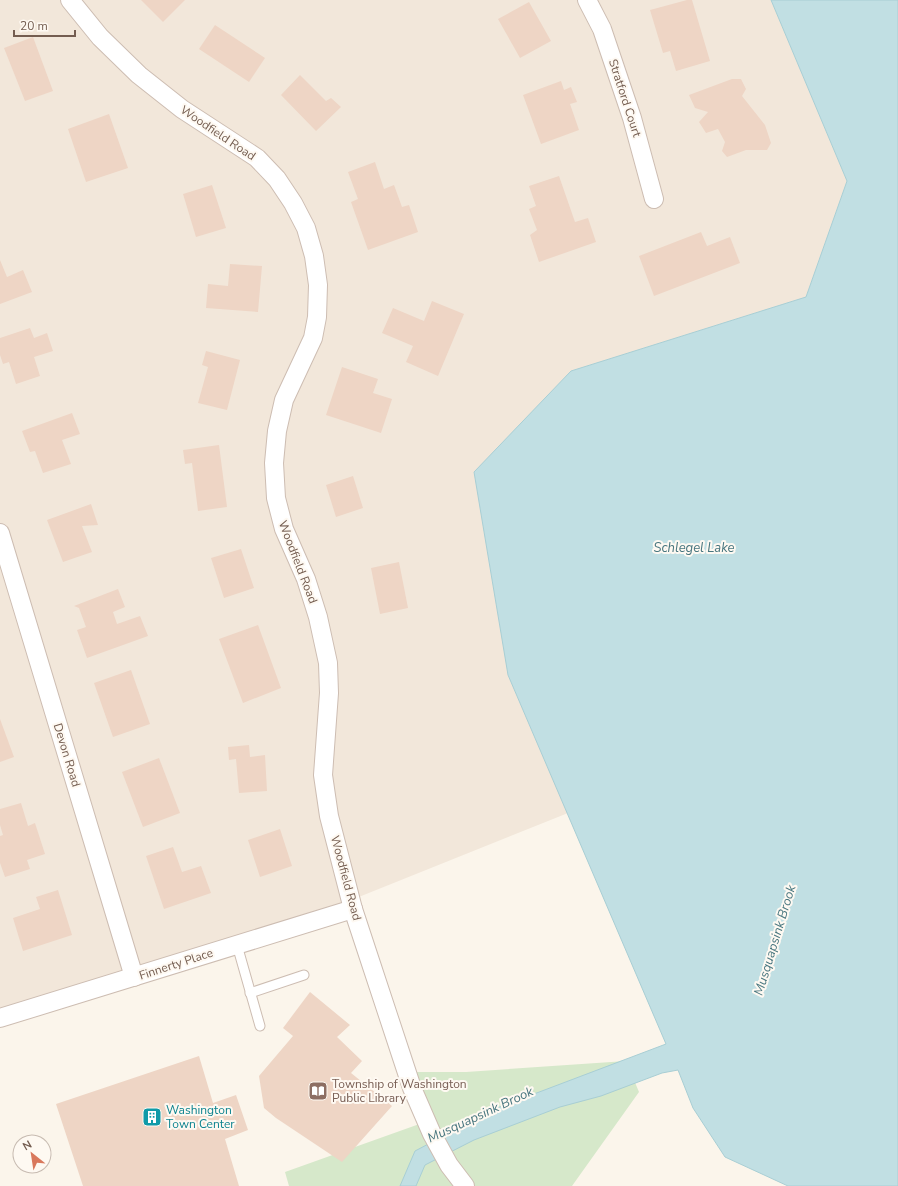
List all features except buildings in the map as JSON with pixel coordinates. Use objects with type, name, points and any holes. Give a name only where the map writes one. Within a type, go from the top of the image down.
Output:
[{"type":"street","name":"Woodfield Road","points":[[70,0],[100,37],[139,76],[182,109],[257,158],[277,179],[306,228],[314,256],[318,285],[317,317],[313,338],[284,400],[276,431],[274,463],[276,498],[284,529],[308,586],[318,618],[328,663],[329,692],[323,775],[329,816],[353,909],[412,1088],[432,1134],[449,1165],[465,1186]]},
{"type":"street","name":"Stratford Court","points":[[587,0],[602,29],[630,111],[654,199]]},
{"type":"street","name":"Devon Road","points":[[0,533],[134,977]]},
{"type":"street","name":"Finnerty Place","points":[[0,1018],[353,909]]},
{"type":"lane","points":[[237,945],[260,1026]]},
{"type":"lane","points":[[250,993],[304,975]]},
{"type":"shaded area","points":[[0,0],[771,0],[847,181],[806,297],[571,371],[508,675],[568,813],[314,915],[0,1010]]},
{"type":"green space","points":[[626,1061],[639,1092],[572,1186],[289,1186],[285,1172],[425,1122],[407,1072],[466,1072]]},
{"type":"water","name":"Schlegel Lake","points":[[771,0],[898,0],[898,1186],[788,1186],[725,1157],[693,1108],[678,1070],[662,1073],[601,1096],[560,1107],[474,1140],[425,1165],[416,1186],[400,1186],[415,1151],[497,1108],[666,1044],[508,675],[474,472],[571,371],[806,297],[847,181]]},
{"type":"place","name":"Township of Washington Public Library","points":[[318,1091]]},
{"type":"place","name":"Washington Town Center","points":[[152,1117]]},
{"type":"water label","name":"Musquapsink Brook","points":[[774,940]]},
{"type":"water label","name":"Musquapsink Brook","points":[[480,1114]]}]
